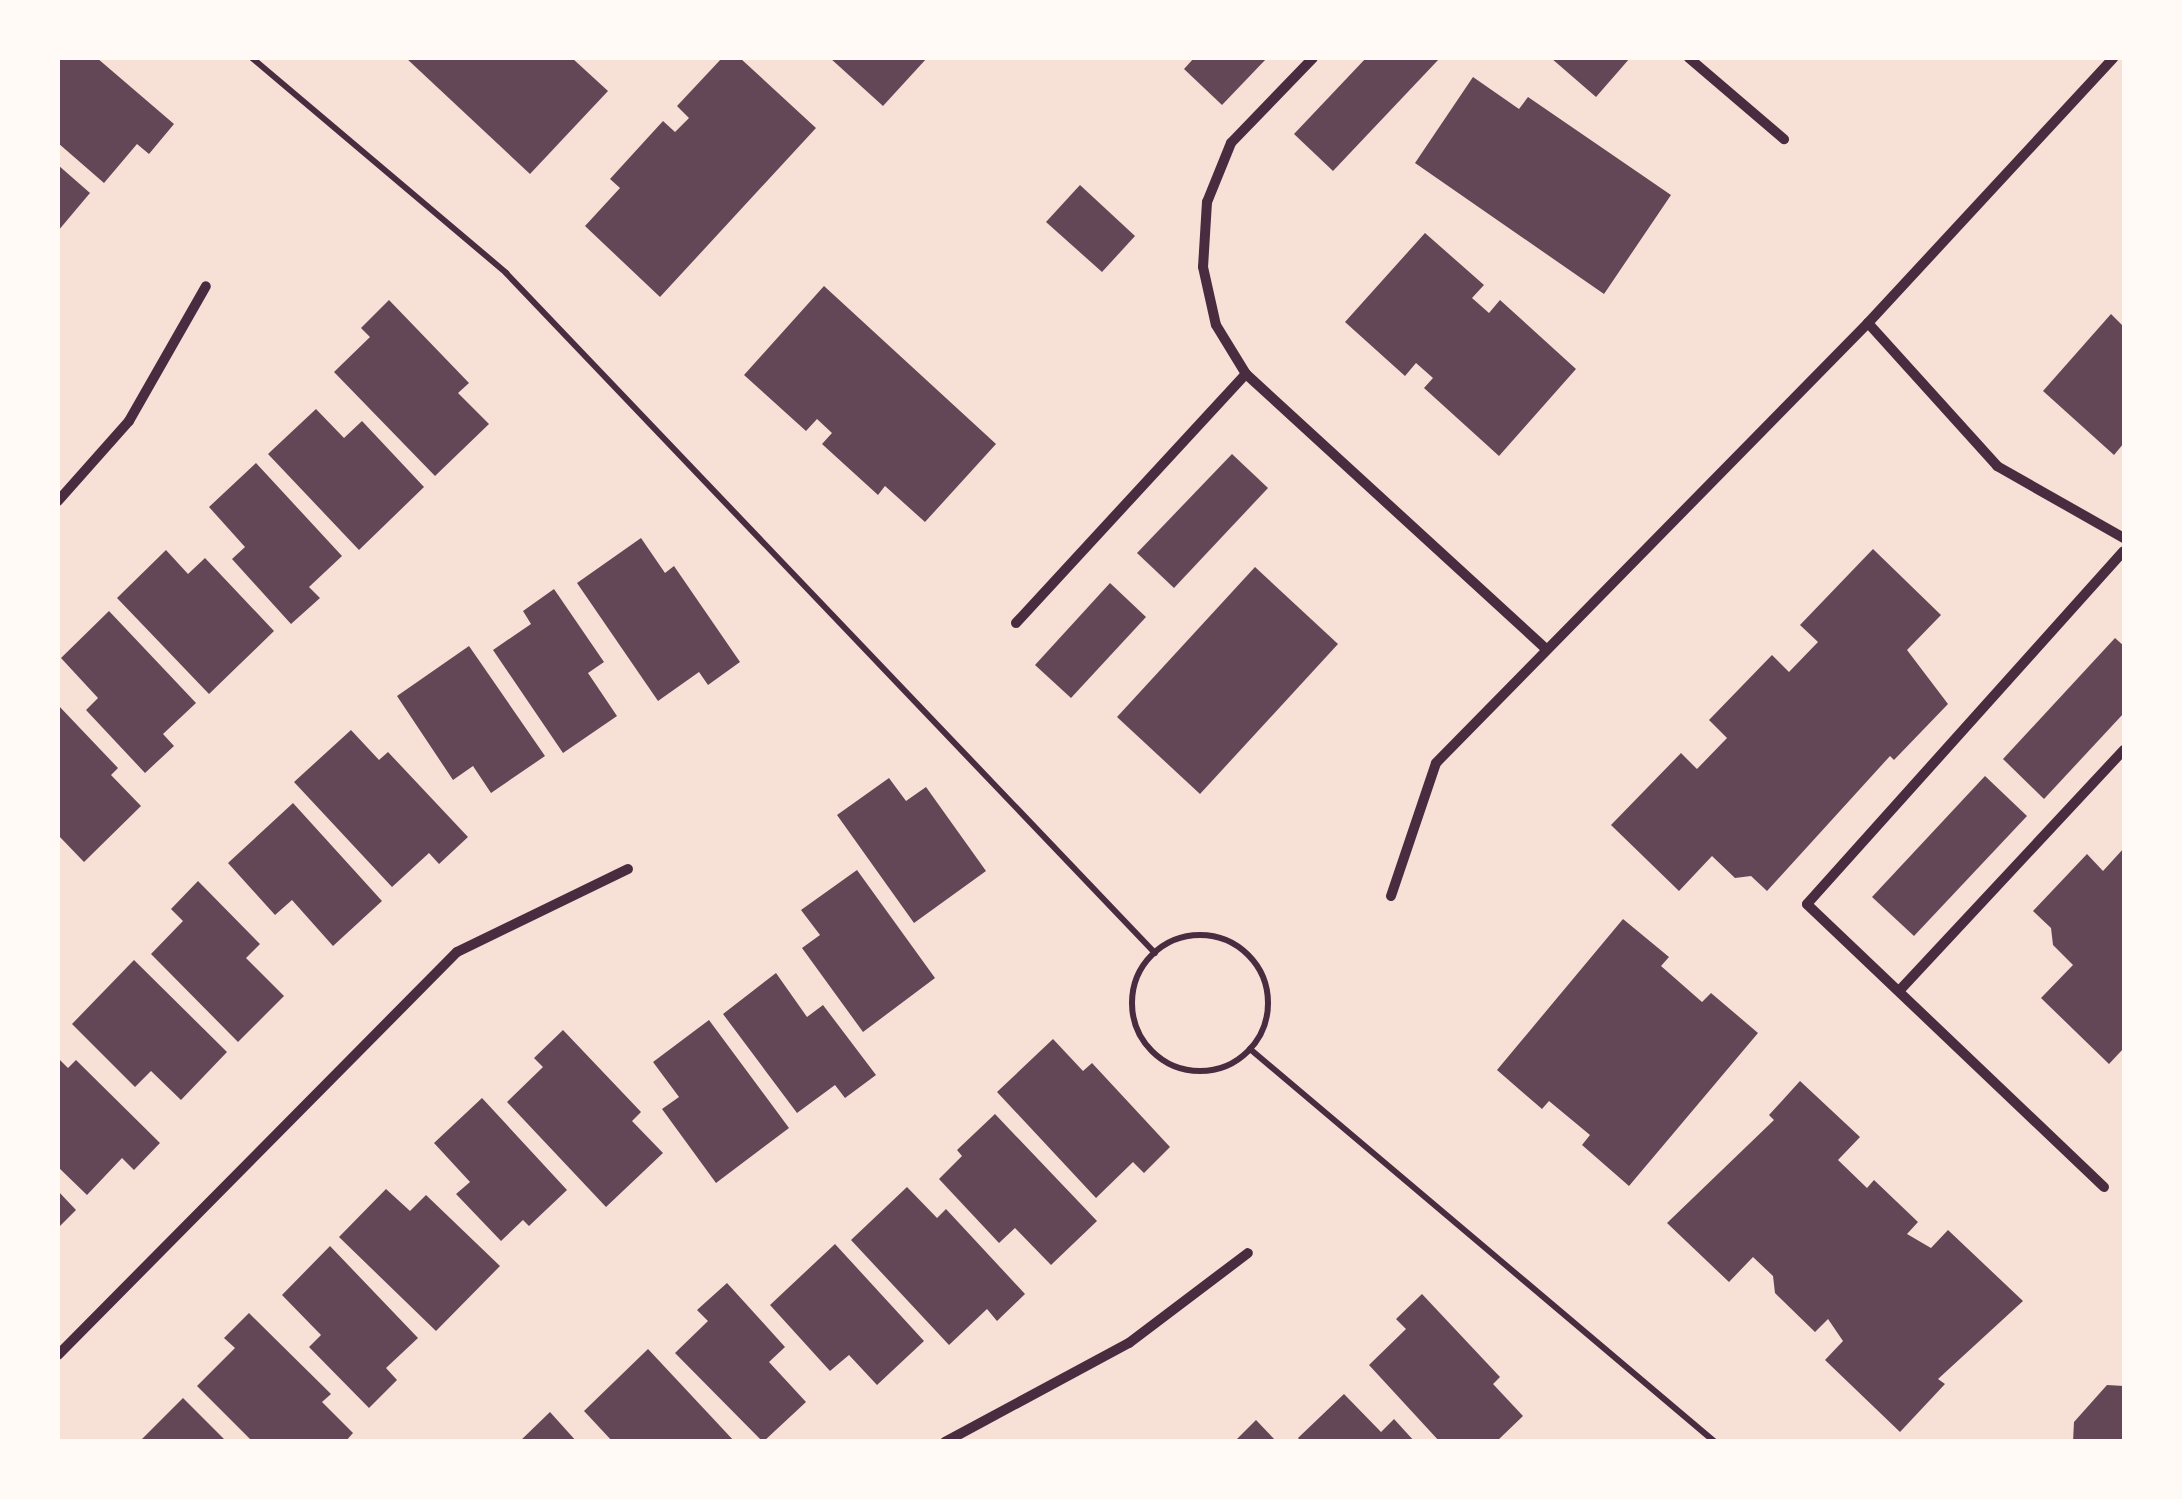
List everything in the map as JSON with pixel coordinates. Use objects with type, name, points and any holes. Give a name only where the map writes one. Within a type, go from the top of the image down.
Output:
[{"type":"street","points":[[1313,58],[1231,143],[1207,202],[1203,267],[1212,306],[1246,374],[1546,648]]},
{"type":"street","points":[[1689,58],[1784,140]]},
{"type":"street","points":[[1391,896],[1436,763],[1868,323],[2113,58]]},
{"type":"street","points":[[58,501],[129,422],[206,286]]},
{"type":"street","points":[[1868,323],[1997,466],[2124,538]]},
{"type":"street","points":[[1016,623],[1246,374]]},
{"type":"street","points":[[2104,1188],[1807,904],[2124,551]]},
{"type":"street","points":[[1899,991],[2124,750]]},
{"type":"street","points":[[58,1355],[457,952],[628,869]]},
{"type":"street","points":[[946,1442],[1129,1343],[1248,1253]]},
{"type":"path","points":[[252,58],[506,273],[1154,953]]},
{"type":"path","points":[[1216,937],[1254,963],[1268,1007],[1250,1049],[1209,1071],[1186,1070],[1149,1049],[1132,1011],[1133,989],[1154,953],[1172,941],[1216,937]]},
{"type":"path","points":[[1250,1049],[1716,1442]]},
{"type":"building","points":[[58,58],[97,58],[174,124],[149,154],[137,144],[104,183],[58,143]]},
{"type":"building","points":[[406,58],[572,58],[608,91],[530,174]]},
{"type":"building","points":[[722,58],[740,58],[816,128],[660,297],[585,226],[620,188],[610,179],[663,121],[675,132],[689,118],[677,106]]},
{"type":"building","points":[[830,58],[927,58],[883,106]]},
{"type":"building","points":[[1194,58],[1267,58],[1222,105],[1184,69]]},
{"type":"building","points":[[1366,58],[1440,58],[1333,171],[1294,134]]},
{"type":"building","points":[[1551,58],[1630,58],[1596,97]]},
{"type":"building","points":[[1473,77],[1519,109],[1528,97],[1671,195],[1604,294],[1415,163]]},
{"type":"building","points":[[58,165],[90,193],[58,231]]},
{"type":"building","points":[[1080,185],[1135,236],[1102,272],[1046,222]]},
{"type":"building","points":[[1425,233],[1484,285],[1472,298],[1489,313],[1500,300],[1576,369],[1499,456],[1424,388],[1433,378],[1416,363],[1405,376],[1345,322]]},
{"type":"building","points":[[824,286],[996,444],[925,522],[885,486],[878,495],[822,444],[832,433],[817,419],[806,431],[744,375]]},
{"type":"building","points":[[389,300],[469,383],[458,393],[489,424],[435,476],[334,372],[370,337],[361,328]]},
{"type":"building","points":[[2111,314],[2124,327],[2124,443],[2114,455],[2043,391]]},
{"type":"building","points":[[316,409],[344,438],[362,421],[424,487],[359,550],[268,454]]},
{"type":"building","points":[[1232,454],[1268,488],[1174,588],[1137,553]]},
{"type":"building","points":[[256,463],[342,556],[309,587],[320,598],[291,624],[232,559],[245,547],[209,507]]},
{"type":"building","points":[[641,538],[665,573],[674,566],[740,662],[708,685],[699,672],[658,701],[577,583]]},
{"type":"building","points":[[1873,549],[1941,615],[1907,650],[1948,704],[1894,760],[1890,756],[1767,891],[1751,876],[1735,878],[1712,856],[1679,891],[1611,825],[1681,753],[1697,769],[1727,738],[1709,720],[1772,655],[1789,672],[1818,642],[1800,625]]},
{"type":"building","points":[[166,550],[188,574],[205,558],[274,631],[209,694],[117,598]]},
{"type":"building","points":[[1255,567],[1338,644],[1200,794],[1117,717]]},
{"type":"building","points":[[1110,583],[1146,617],[1071,698],[1035,665]]},
{"type":"building","points":[[554,589],[604,662],[588,673],[617,716],[563,753],[493,650],[531,624],[523,611]]},
{"type":"building","points":[[109,611],[196,703],[163,734],[174,746],[145,773],[86,710],[98,698],[61,658]]},
{"type":"building","points":[[2115,638],[2124,646],[2124,713],[2044,799],[2003,759]]},
{"type":"building","points":[[469,646],[545,756],[491,793],[473,766],[453,780],[397,696]]},
{"type":"building","points":[[58,705],[118,768],[111,775],[141,806],[84,862],[58,835]]},
{"type":"building","points":[[351,730],[379,760],[388,752],[468,837],[439,864],[429,853],[392,887],[294,782]]},
{"type":"building","points":[[1985,776],[2027,816],[1914,936],[1872,897]]},
{"type":"building","points":[[889,778],[906,801],[926,787],[986,871],[914,923],[837,815]]},
{"type":"building","points":[[293,803],[382,901],[333,946],[292,900],[275,915],[228,863]]},
{"type":"building","points":[[2124,848],[2124,1048],[2109,1064],[2041,998],[2073,965],[2053,945],[2051,928],[2033,911],[2087,854],[2103,871]]},
{"type":"building","points":[[857,870],[935,978],[863,1032],[802,948],[820,935],[801,910]]},
{"type":"building","points":[[198,881],[260,944],[246,958],[284,996],[238,1042],[151,954],[183,921],[171,909]]},
{"type":"building","points":[[1623,919],[1669,957],[1661,966],[1702,1002],[1711,993],[1758,1033],[1629,1186],[1582,1145],[1590,1135],[1549,1101],[1542,1109],[1497,1070]]},
{"type":"building","points":[[134,960],[227,1052],[181,1100],[151,1071],[135,1087],[72,1024]]},
{"type":"building","points":[[776,973],[807,1017],[823,1005],[876,1075],[845,1098],[835,1085],[797,1113],[723,1014]]},
{"type":"building","points":[[709,1020],[789,1128],[716,1183],[662,1109],[679,1097],[653,1062]]},
{"type":"building","points":[[563,1030],[641,1112],[632,1121],[663,1153],[606,1207],[507,1102],[543,1067],[534,1058]]},
{"type":"building","points":[[1053,1039],[1083,1071],[1092,1063],[1170,1147],[1144,1173],[1133,1162],[1096,1198],[997,1092]]},
{"type":"building","points":[[58,1058],[68,1068],[76,1060],[160,1143],[134,1170],[122,1158],[87,1195],[58,1167]]},
{"type":"building","points":[[1800,1081],[1860,1137],[1838,1160],[1867,1188],[1874,1180],[1918,1222],[1907,1234],[1931,1248],[1948,1230],[2023,1301],[1938,1379],[1945,1384],[1900,1432],[1825,1360],[1843,1341],[1828,1319],[1815,1332],[1775,1293],[1773,1276],[1753,1257],[1729,1282],[1667,1223],[1774,1120],[1769,1115]]},
{"type":"building","points":[[482,1098],[567,1190],[529,1226],[523,1220],[501,1241],[456,1194],[470,1182],[434,1143]]},
{"type":"building","points":[[995,1114],[1097,1221],[1051,1265],[1015,1228],[999,1243],[939,1179],[962,1156],[957,1150]]},
{"type":"building","points":[[907,1187],[937,1218],[946,1209],[1025,1294],[997,1321],[987,1309],[949,1345],[851,1240]]},
{"type":"building","points":[[386,1189],[410,1211],[426,1195],[500,1266],[436,1331],[339,1237]]},
{"type":"building","points":[[58,1191],[76,1210],[58,1228]]},
{"type":"building","points":[[835,1244],[924,1341],[877,1385],[849,1355],[830,1371],[770,1305]]},
{"type":"building","points":[[330,1246],[418,1338],[386,1368],[397,1380],[369,1408],[309,1347],[321,1335],[282,1295]]},
{"type":"building","points":[[727,1283],[785,1347],[769,1362],[806,1402],[763,1442],[675,1353],[708,1321],[697,1310]]},
{"type":"building","points":[[1422,1294],[1500,1377],[1493,1384],[1523,1416],[1496,1442],[1440,1442],[1369,1365],[1406,1329],[1396,1319]]},
{"type":"building","points":[[249,1313],[331,1394],[322,1402],[353,1433],[345,1442],[253,1442],[197,1386],[235,1348],[224,1338]]},
{"type":"building","points":[[648,1349],[735,1442],[613,1442],[584,1411]]},
{"type":"building","points":[[2107,1385],[2124,1386],[2124,1442],[2073,1442],[2074,1422]]},
{"type":"building","points":[[1344,1394],[1381,1432],[1394,1419],[1415,1442],[1301,1442],[1298,1438]]},
{"type":"building","points":[[183,1398],[227,1442],[139,1442]]},
{"type":"building","points":[[550,1412],[577,1442],[519,1442]]},
{"type":"building","points":[[1256,1420],[1277,1442],[1234,1442]]}]
